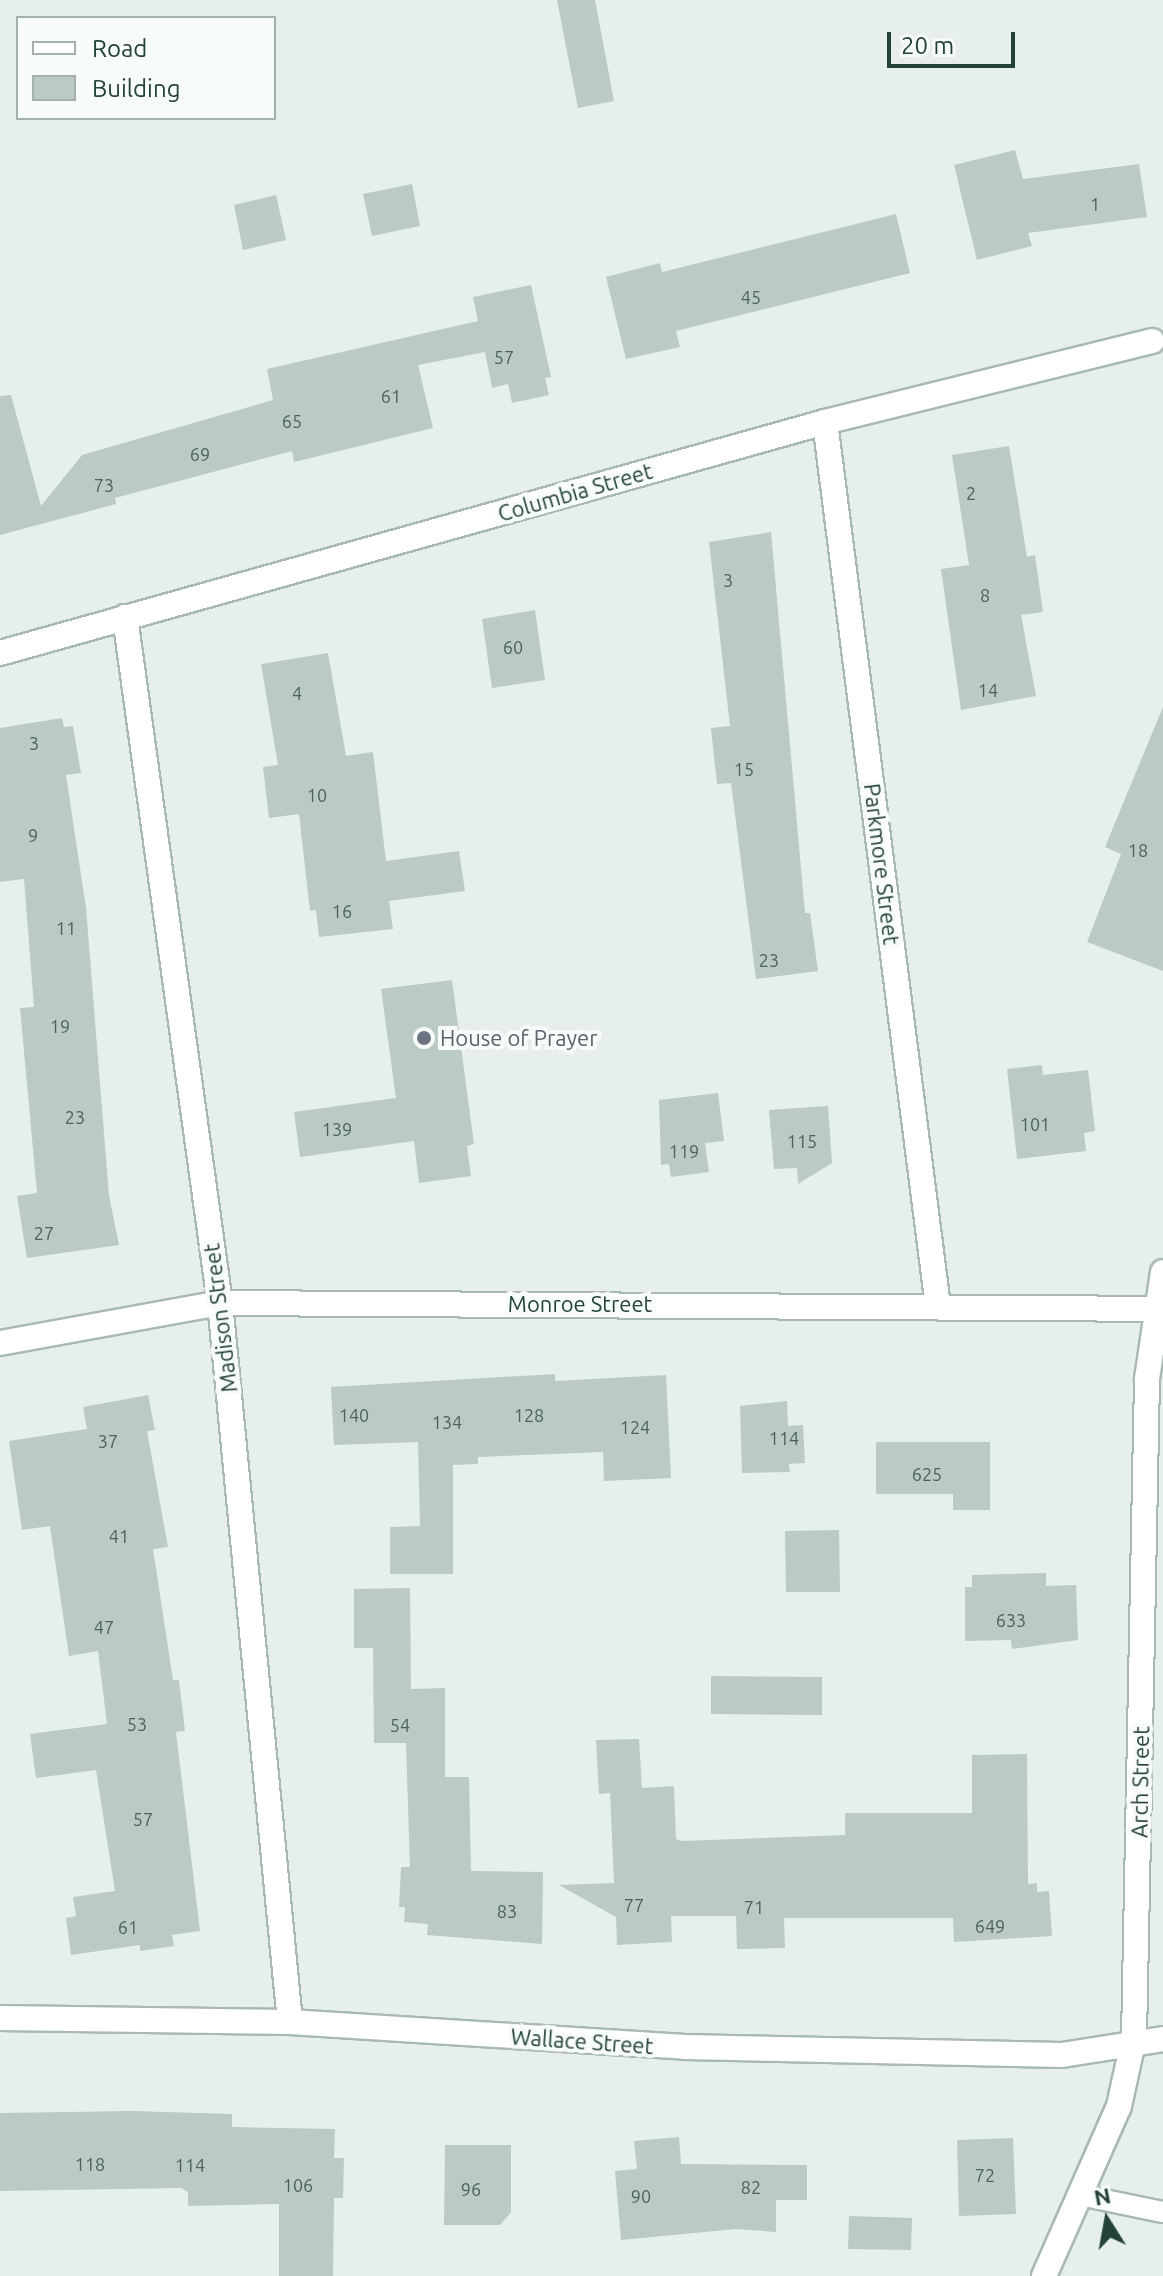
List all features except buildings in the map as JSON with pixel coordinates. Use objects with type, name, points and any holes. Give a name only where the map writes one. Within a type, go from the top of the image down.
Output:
[{"type":"street","name":"Columbia Street","points":[[0,653],[825,422],[1152,341]]},
{"type":"street","name":"Parkmore Street","points":[[825,422],[938,1306]]},
{"type":"street","name":"Madison Street","points":[[125,617],[220,1303],[290,2022]]},
{"type":"street","name":"Arch Street","points":[[1044,2276],[1119,2106],[1133,2046],[1147,1379],[1163,1272]]},
{"type":"street","name":"Monroe Street","points":[[0,1343],[220,1303],[1159,1310]]},
{"type":"street","name":"Wallace Street","points":[[0,2018],[290,2022],[685,2047],[1062,2055],[1163,2039]]},
{"type":"lane","points":[[1080,2195],[1163,2212]]},
{"type":"place","name":"House of Prayer","points":[[424,1038]]}]
